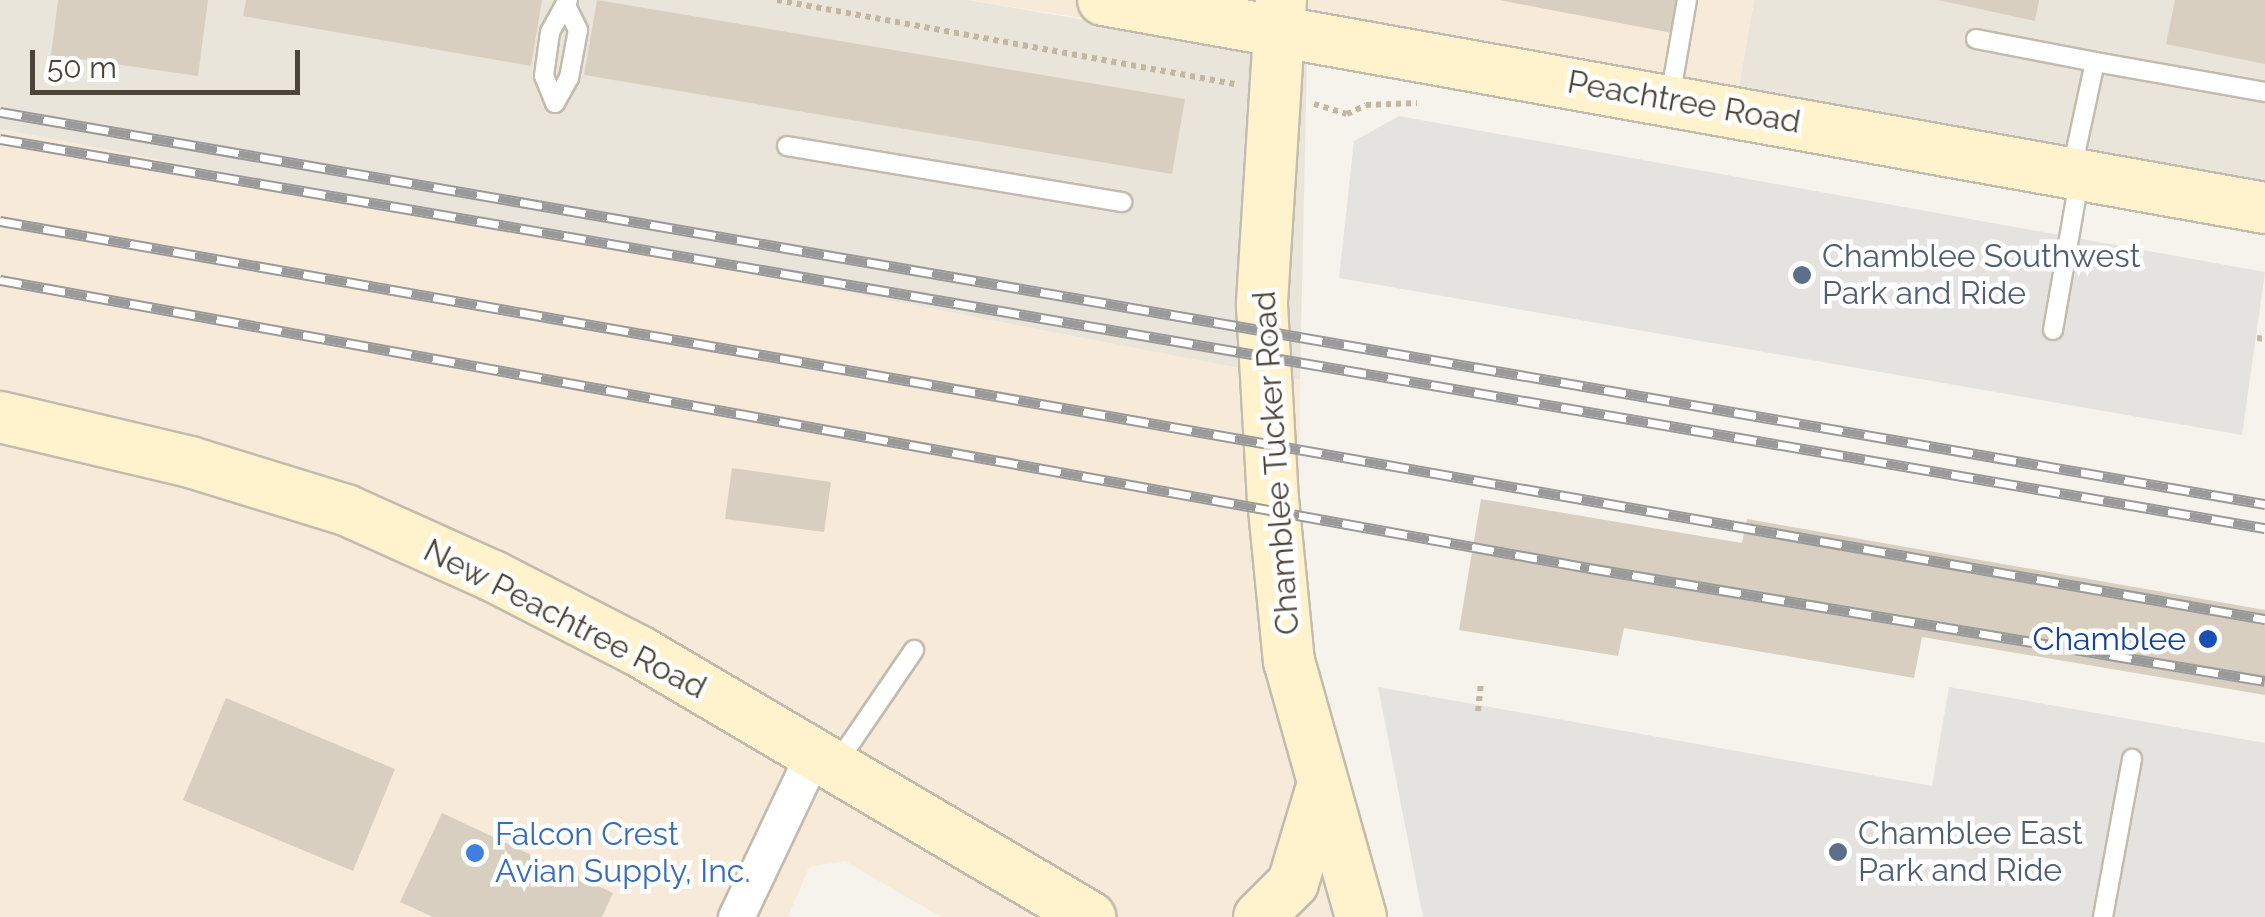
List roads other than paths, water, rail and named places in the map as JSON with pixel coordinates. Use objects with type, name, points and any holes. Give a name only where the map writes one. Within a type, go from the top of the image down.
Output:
[{"type":"street","name":"Peachtree Road","points":[[1103,0],[1280,14],[1670,98],[2265,208]]},
{"type":"street","name":"Chamblee Tucker Road","points":[[1280,14],[1262,305],[1273,498],[1289,661],[1361,917]]},
{"type":"street","name":"New Peachtree Road","points":[[0,417],[190,462],[346,510],[591,626],[1090,917]]},
{"type":"street","points":[[736,917],[824,762]]},
{"type":"street","points":[[1259,917],[1293,883],[1324,778]]},
{"type":"lane","points":[[1670,98],[1686,0]]},
{"type":"lane","points":[[1976,39],[2265,92]]},
{"type":"lane","points":[[2053,330],[2095,62]]},
{"type":"lane","points":[[787,146],[1122,202]]},
{"type":"lane","points":[[824,762],[914,650]]},
{"type":"lane","points":[[2103,917],[2132,760]]},
{"type":"railway","points":[[0,112],[2265,504]]},
{"type":"railway","points":[[0,139],[2265,528]]},
{"type":"railway","points":[[0,221],[2265,619]]},
{"type":"railway","points":[[0,280],[1589,568],[2265,681]]},
{"type":"place","name":"Chamblee Southwest Park and Ride","points":[[1802,275]]},
{"type":"place","name":"Chamblee","points":[[2208,639]]},
{"type":"place","name":"Chamblee East Park and Ride","points":[[1838,852]]},
{"type":"place","name":"Falcon Crest Avian Supply, Inc.","points":[[475,853]]}]
